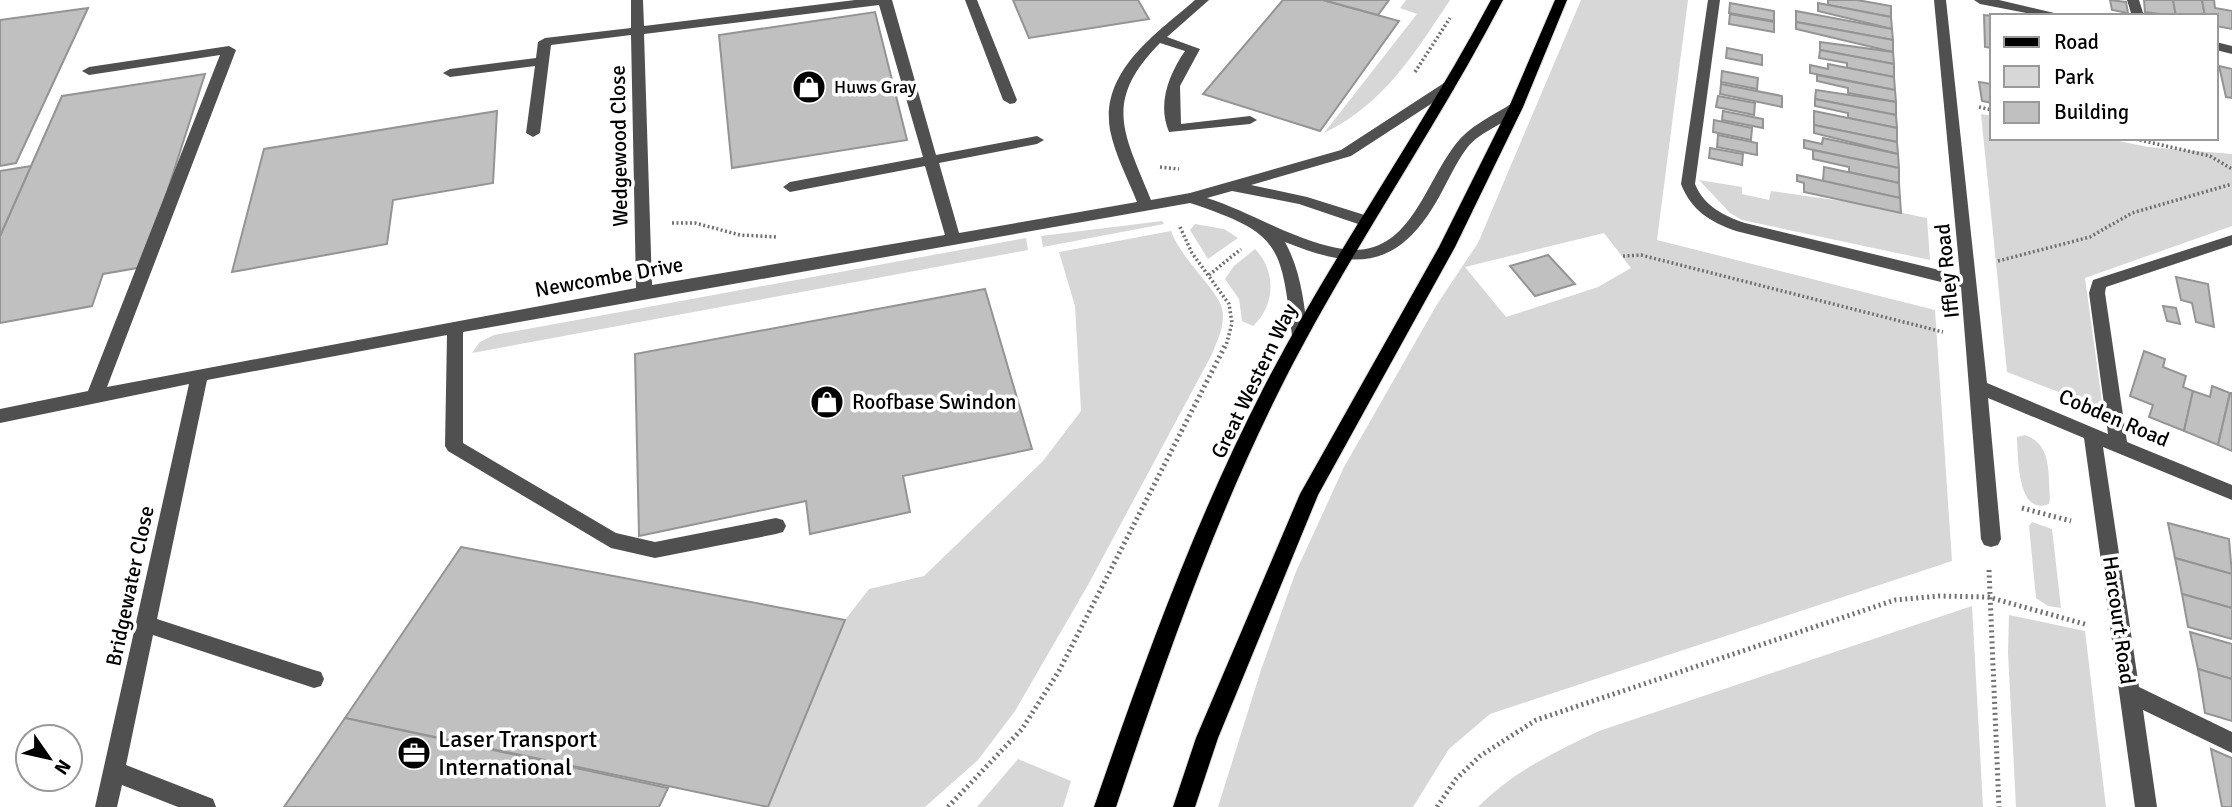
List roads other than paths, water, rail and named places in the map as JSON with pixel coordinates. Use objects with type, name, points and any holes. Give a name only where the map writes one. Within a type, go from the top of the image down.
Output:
[{"type":"main road","name":"Great Western Way","points":[[1105,807],[1171,614],[1264,405],[1345,256],[1449,86],[1497,0]]},
{"type":"main road","points":[[1184,807],[1212,725],[1309,494],[1447,247],[1516,107],[1561,0]]},
{"type":"street","name":"Wedgewood Close","points":[[637,0],[644,292]]},
{"type":"street","points":[[533,133],[545,42],[885,0],[953,237]]},
{"type":"street","points":[[971,0],[1010,100]]},
{"type":"street","points":[[1144,205],[1118,130],[1116,93],[1133,64],[1203,0]]},
{"type":"street","points":[[1714,0],[1688,184],[1699,203],[1713,215],[1741,227],[1969,283]]},
{"type":"street","name":"Iffley Road","points":[[1940,0],[1975,340],[1991,539]]},
{"type":"street","points":[[1980,0],[2051,14]]},
{"type":"street","points":[[1159,39],[1193,49],[1175,75],[1170,92],[1174,129],[1250,120]]},
{"type":"street","points":[[89,71],[229,50],[95,396]]},
{"type":"street","points":[[450,73],[542,61]]},
{"type":"street","name":"Newcombe Drive","points":[[0,416],[199,375],[644,292],[1191,198],[1226,185],[1346,153],[1449,86]]},
{"type":"street","points":[[1191,198],[1225,208],[1268,229],[1345,256],[1376,254],[1409,234],[1462,146],[1516,107]]},
{"type":"street","points":[[790,187],[1037,140]]},
{"type":"street","points":[[1226,185],[1302,200],[1366,221]]},
{"type":"street","points":[[1268,229],[1282,247],[1292,268],[1300,335]]},
{"type":"street","points":[[2119,445],[2097,293],[2099,285],[2232,240]]},
{"type":"street","points":[[455,327],[454,446],[611,540],[655,550],[776,526]]},
{"type":"street","name":"Bridgewater Close","points":[[106,807],[199,375]]},
{"type":"street","name":"Cobden Road","points":[[1979,387],[2232,493]]},
{"type":"street","name":"Harcourt Road","points":[[2092,433],[2146,807]]},
{"type":"street","points":[[145,624],[314,679]]},
{"type":"street","points":[[2130,693],[2232,743]]},
{"type":"street","points":[[114,771],[205,807]]},
{"type":"place","name":"Huws Gray","points":[[809,87]]},
{"type":"place","name":"Roofbase Swindon","points":[[827,402]]},
{"type":"place","name":"Laser Transport International","points":[[414,753]]}]
